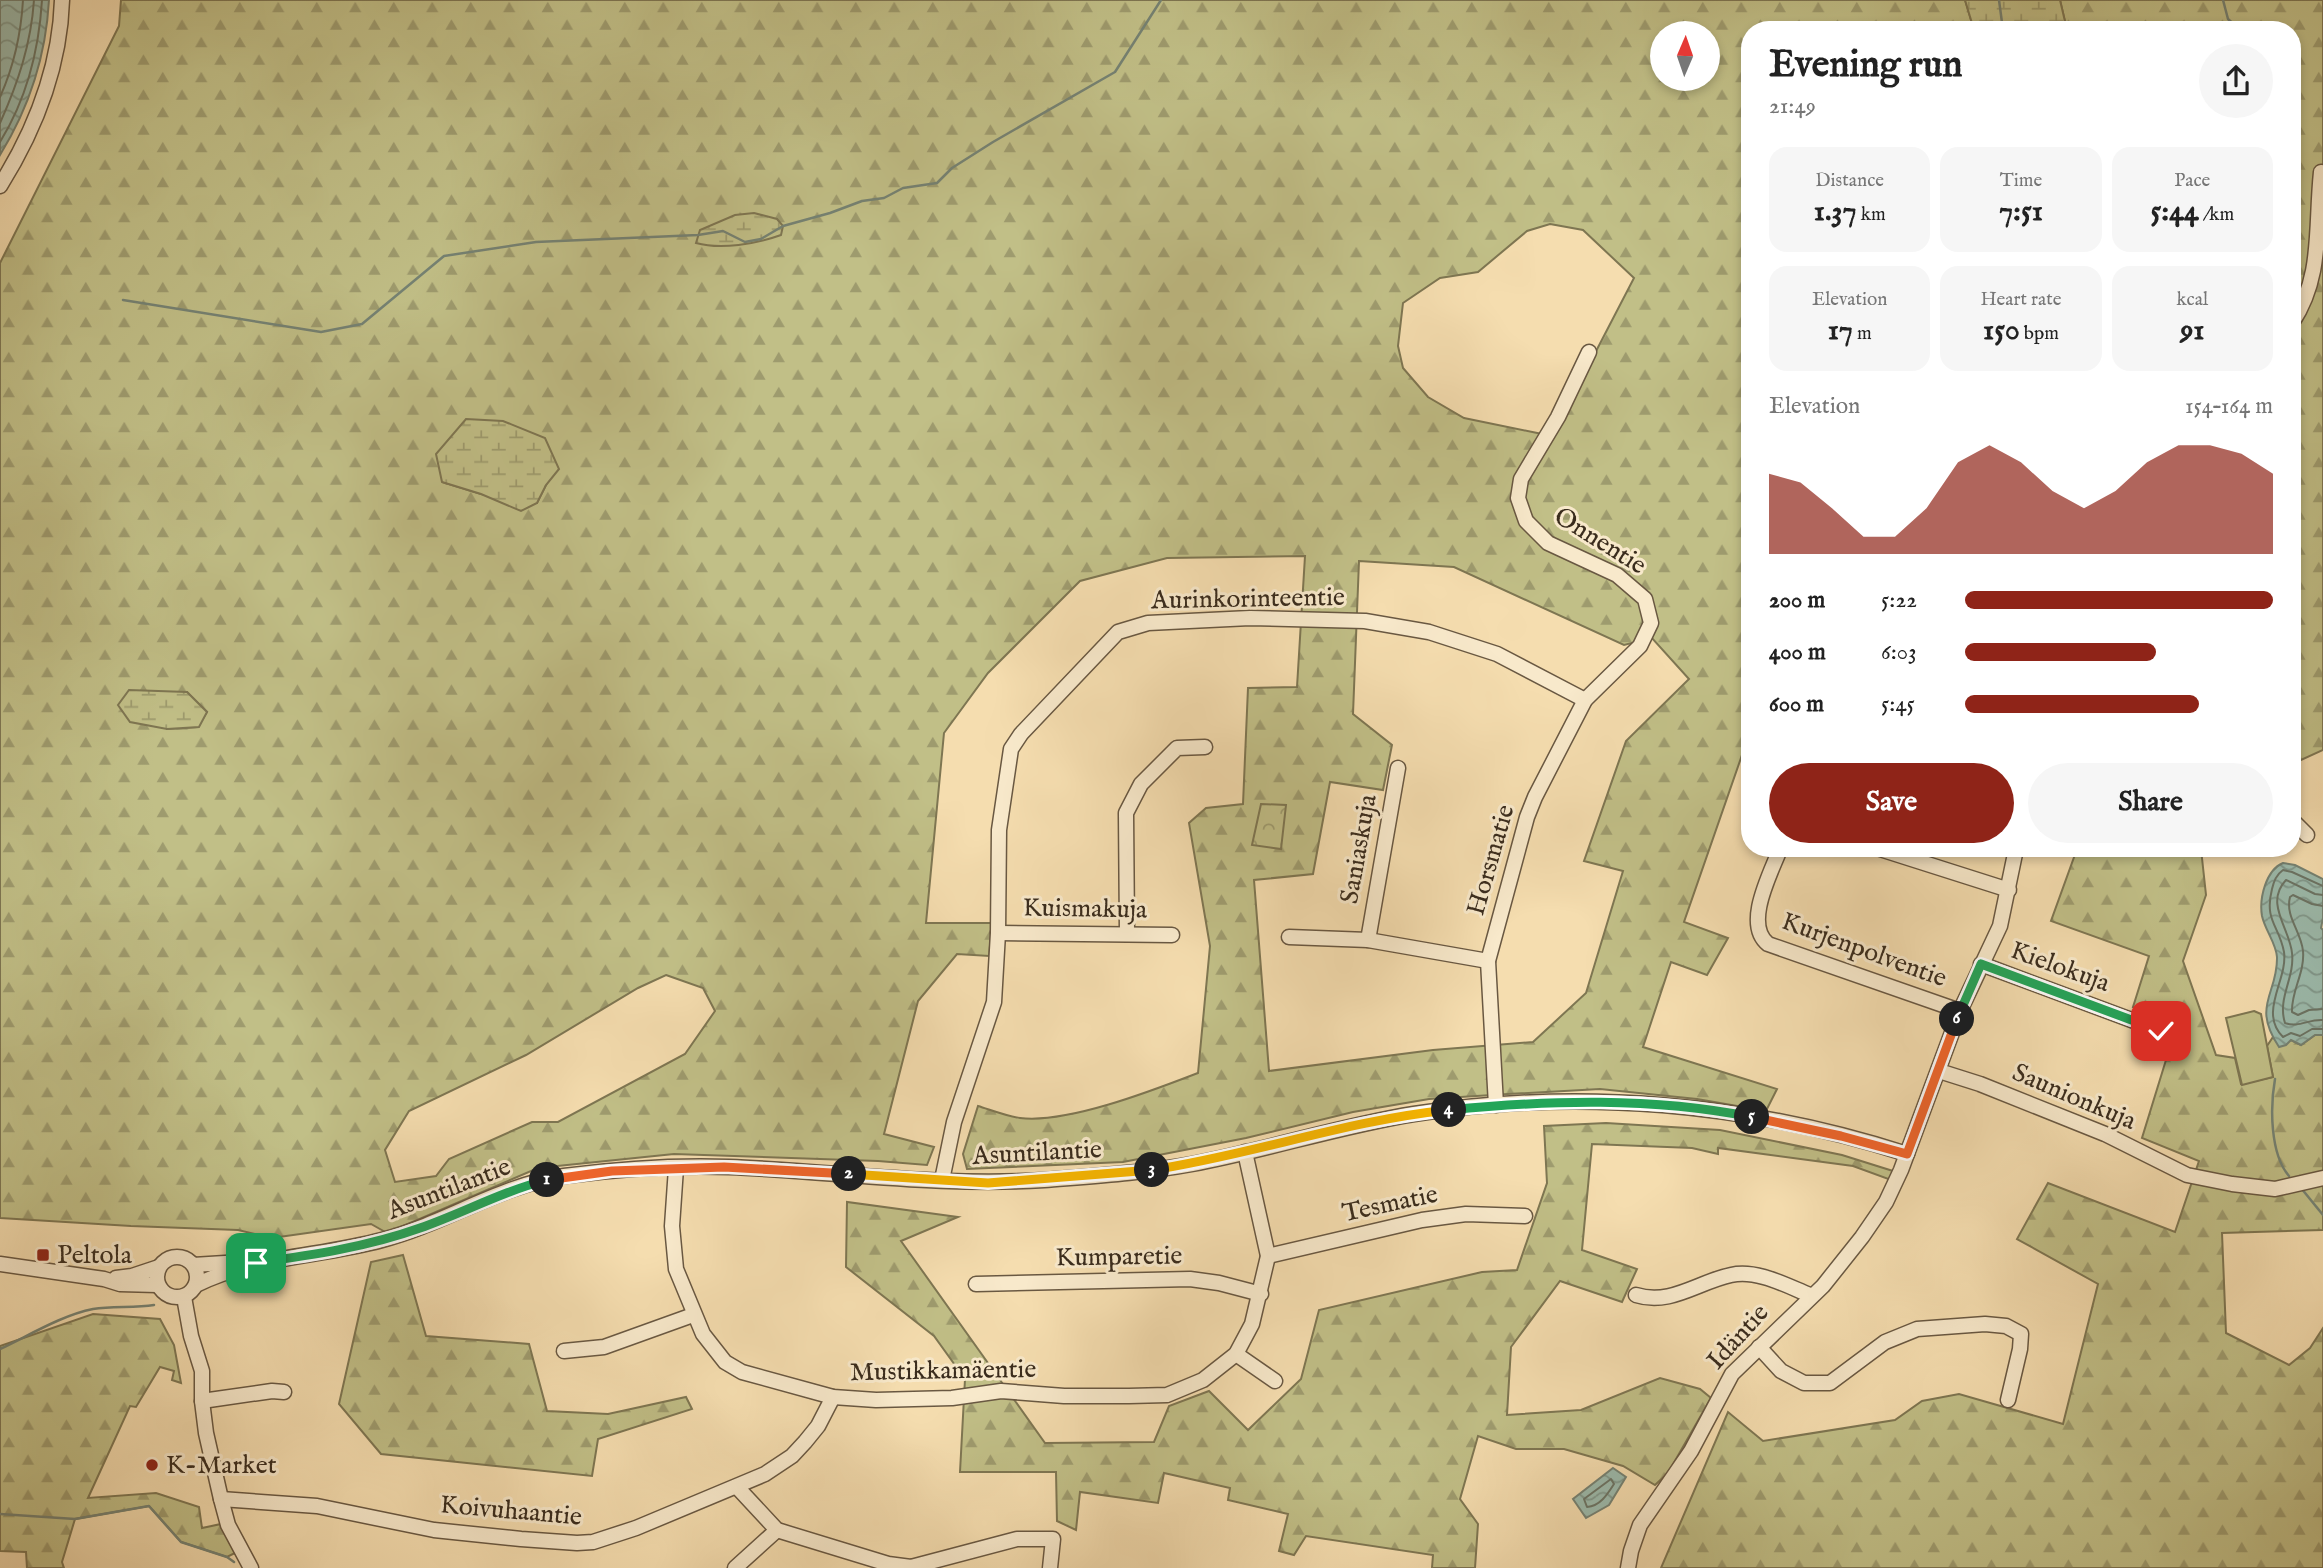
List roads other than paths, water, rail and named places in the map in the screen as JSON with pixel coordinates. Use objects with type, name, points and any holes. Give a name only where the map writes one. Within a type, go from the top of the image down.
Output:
[{"type":"street","points":[[0,186],[30,131],[50,77],[61,22],[62,0]]},
{"type":"street","points":[[2301,313],[2314,292],[2321,270],[2318,202],[2321,173]]},
{"type":"street","name":"Onnentie","points":[[1589,352],[1558,416],[1521,479],[1518,498],[1526,521],[1548,543],[1617,575],[1645,599],[1651,623],[1640,646],[1629,659]]},
{"type":"street","name":"Aurinkorinteentie","points":[[942,1180],[954,1122],[994,1002],[999,830],[1011,749],[1021,734],[1118,632],[1148,623],[1237,618],[1364,621],[1429,632],[1497,654],[1585,700]]},
{"type":"street","name":"Horsmatie","points":[[1496,1104],[1488,961],[1527,817],[1585,700],[1629,659]]},
{"type":"street","points":[[1127,933],[1126,813],[1141,784],[1177,748],[1205,747]]},
{"type":"street","name":"Saniaskuja","points":[[1367,940],[1398,768]]},
{"type":"street","points":[[2301,829],[2307,835]]},
{"type":"street","name":"Kurjenpolventie","points":[[1777,857],[1758,908],[1758,932],[1762,939],[1768,944],[1960,1010]]},
{"type":"street","points":[[1905,857],[2009,890]]},
{"type":"street","name":"Idäntie","points":[[1628,1568],[1630,1551],[1640,1525],[1691,1451],[1731,1374],[1810,1295],[1823,1286],[1880,1211],[1894,1186],[1960,1010],[2000,926],[2015,857]]},
{"type":"street","name":"Kuismakuja","points":[[998,933],[1172,934]]},
{"type":"street","points":[[1289,937],[1367,940],[1488,961]]},
{"type":"street","name":"Kielokuja","points":[[1981,964],[2161,1031]]},
{"type":"street","name":"Saunionkuja","points":[[1939,1071],[1980,1084],[2105,1134],[2187,1175],[2275,1189],[2323,1178]]},
{"type":"street","name":"Asuntilantie","points":[[192,1265],[256,1263],[352,1248],[421,1228],[519,1187],[557,1177],[612,1171],[724,1167],[988,1183],[1139,1172],[1245,1152],[1386,1119],[1496,1104],[1640,1103],[1714,1110],[1832,1134],[1907,1154]]},
{"type":"street","name":"Mustikkamäentie","points":[[676,1168],[672,1226],[676,1269],[693,1315],[714,1350],[733,1367],[761,1378],[833,1397],[906,1401],[1001,1391],[1064,1396],[1167,1395],[1203,1380],[1236,1354],[1252,1324],[1268,1256],[1245,1152]]},
{"type":"street","name":"Tesmatie","points":[[1268,1256],[1422,1220],[1466,1214],[1525,1216]]},
{"type":"street","points":[[104,1279],[132,1276],[159,1267],[167,1259],[178,1257],[192,1265],[197,1274],[196,1285],[177,1297]]},
{"type":"street","name":"Asuntilantie","points":[[196,1285],[256,1263]]},
{"type":"street","points":[[0,1264],[104,1279],[120,1284],[157,1284]]},
{"type":"street","points":[[159,1267],[157,1284],[162,1292],[177,1297]]},
{"type":"street","points":[[1636,1295],[1648,1299],[1662,1299],[1732,1274],[1747,1274],[1810,1295]]},
{"type":"street","name":"Kumparetie","points":[[976,1284],[1190,1279],[1261,1294]]},
{"type":"street","points":[[177,1297],[180,1323],[191,1336],[202,1371],[206,1433],[228,1525],[251,1568]]},
{"type":"street","points":[[564,1351],[604,1348],[693,1315]]},
{"type":"street","points":[[1759,1347],[1781,1371],[1804,1383],[1830,1383],[1885,1342],[1917,1329],[1985,1324],[2006,1326],[2021,1334],[2008,1401]]},
{"type":"street","points":[[1236,1354],[1275,1381]]},
{"type":"street","points":[[202,1401],[272,1391],[284,1392]]},
{"type":"street","name":"Koivuhaantie","points":[[221,1499],[317,1506],[434,1530],[577,1543],[608,1539],[737,1488],[765,1474],[792,1456],[818,1426],[833,1397]]},
{"type":"street","points":[[737,1488],[777,1530],[859,1556],[911,1567],[1017,1539],[1053,1539],[1050,1568]]},
{"type":"street","points":[[735,1568],[777,1530]]},
{"type":"water","points":[[0,0],[49,0],[44,41],[34,80],[19,119],[0,155]]},
{"type":"water","points":[[2283,863],[2295,865],[2323,879],[2323,1035],[2315,1035],[2301,1045],[2291,1040],[2279,1047],[2271,1033],[2266,1010],[2277,957],[2261,909],[2268,878]]},
{"type":"water","points":[[1613,1468],[1626,1477],[1609,1505],[1586,1518],[1573,1499]]},
{"type":"waterway","points":[[123,300],[321,332],[362,324],[444,256],[536,242],[698,235],[723,231],[745,242],[761,239],[783,226],[862,201],[884,198],[903,188],[937,183],[952,168],[993,142],[1115,72],[1161,0]]},
{"type":"waterway","points":[[1999,0],[2002,21]]},
{"type":"waterway","points":[[2223,0],[2230,21]]},
{"type":"waterway","points":[[2275,1079],[2273,1130],[2278,1156],[2289,1176]]},
{"type":"waterway","points":[[2301,1188],[2323,1215]]},
{"type":"waterway","points":[[0,1349],[81,1312],[154,1305]]},
{"type":"waterway","points":[[0,1514],[75,1519],[149,1506],[181,1542],[227,1557],[234,1562]]},
{"type":"place","name":"Peltola","points":[[43,1255]]},
{"type":"place","name":"K-Market","points":[[152,1465]]}]
